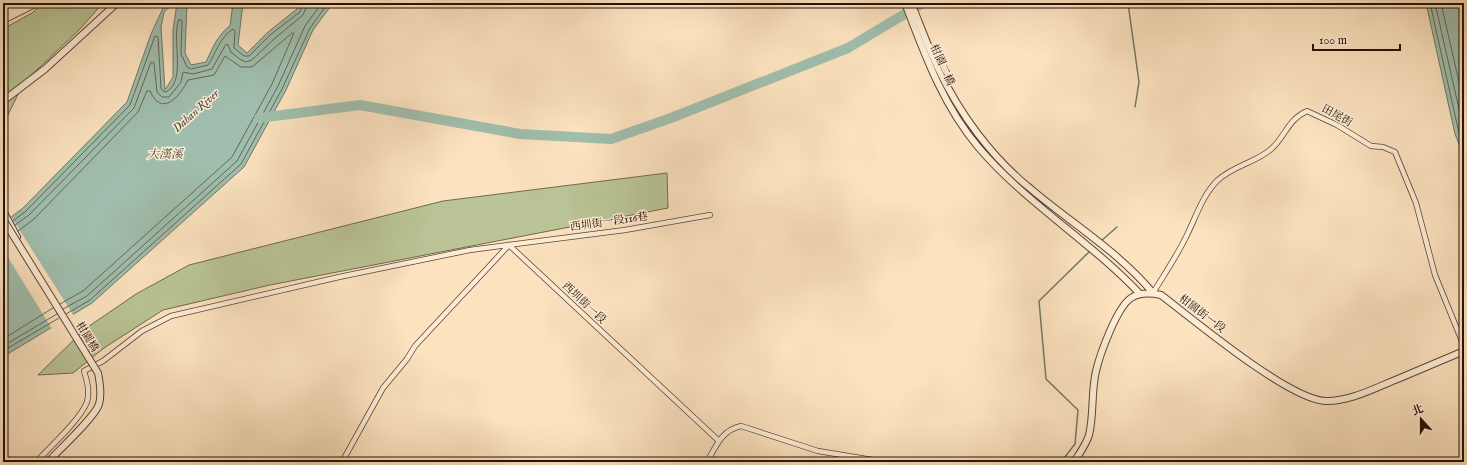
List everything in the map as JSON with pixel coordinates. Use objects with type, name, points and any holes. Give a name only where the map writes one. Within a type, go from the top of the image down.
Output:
[{"type":"street","points":[[3,6],[9,3]]},
{"type":"street","points":[[3,14],[25,3]]},
{"type":"street","points":[[3,20],[37,3]]},
{"type":"street","points":[[3,101],[45,68],[117,3]]},
{"type":"street","name":"柑園二橋","points":[[905,3],[938,86],[979,148],[1007,177],[1120,272],[1140,294]]},
{"type":"street","name":"柑園二橋","points":[[911,3],[943,79],[957,105],[1000,159],[1020,180],[1085,231],[1143,281],[1153,293]]},
{"type":"street","name":"田尾街","points":[[1153,293],[1185,239],[1207,194],[1217,181],[1231,170],[1270,150],[1291,122],[1299,114],[1307,111],[1337,125],[1371,146],[1383,147],[1395,152],[1416,203],[1435,275],[1464,346]]},
{"type":"street","points":[[3,211],[42,282]]},
{"type":"street","name":"西圳街一段116巷","points":[[36,462],[82,412],[87,400],[88,384],[84,371],[103,361],[142,332],[171,316],[339,277],[470,250],[625,230],[710,215]]},
{"type":"street","name":"柑園橋","points":[[3,219],[98,373],[100,387],[99,405],[83,426],[48,462]]},
{"type":"street","points":[[3,224],[42,282]]},
{"type":"street","points":[[342,462],[383,388],[407,359],[415,346],[509,245]]},
{"type":"street","name":"西圳街一段","points":[[509,245],[719,441]]},
{"type":"street","points":[[1074,462],[1089,436],[1096,372],[1108,336],[1123,306],[1131,298],[1140,294],[1153,293]]},
{"type":"street","name":"柑園街一段","points":[[1153,293],[1161,295],[1278,381],[1291,389],[1312,398],[1324,401],[1348,398],[1464,351]]},
{"type":"street","points":[[707,462],[719,441],[730,428],[741,426],[818,451],[885,462]]},
{"type":"green space","points":[[44,3],[103,3],[79,30],[24,82],[3,125],[3,29],[32,13]]},
{"type":"green space","points":[[667,173],[668,208],[270,285],[163,310],[104,348],[73,373],[38,375],[85,329],[136,294],[189,265],[443,201]]},
{"type":"water","name":"大漢溪","points":[[168,3],[174,3],[164,12],[161,27],[165,90],[173,77],[173,30],[177,3],[187,3],[185,53],[191,65],[206,62],[219,37],[230,26],[233,3],[243,3],[238,45],[247,53],[268,32],[297,9],[299,3],[333,3],[313,30],[286,90],[244,167],[92,303],[3,358],[3,223],[23,208],[127,102],[151,34],[163,8]]},
{"type":"water","points":[[1426,3],[1464,3],[1464,157],[1455,134]]},
{"type":"pier","points":[[10,215],[74,316],[52,329],[3,249],[3,221]]},
{"type":"waterway","points":[[259,118],[360,105],[520,134],[611,139],[671,118],[848,48],[923,3]]},
{"type":"waterway","points":[[1128,3],[1139,82],[1135,107]]},
{"type":"waterway","points":[[1101,241],[1117,227]]},
{"type":"waterway","points":[[1061,462],[1075,444],[1078,410],[1046,379],[1039,301],[1091,250]]},
{"type":"water label","name":"Dahan River","points":[[196,111]]}]
